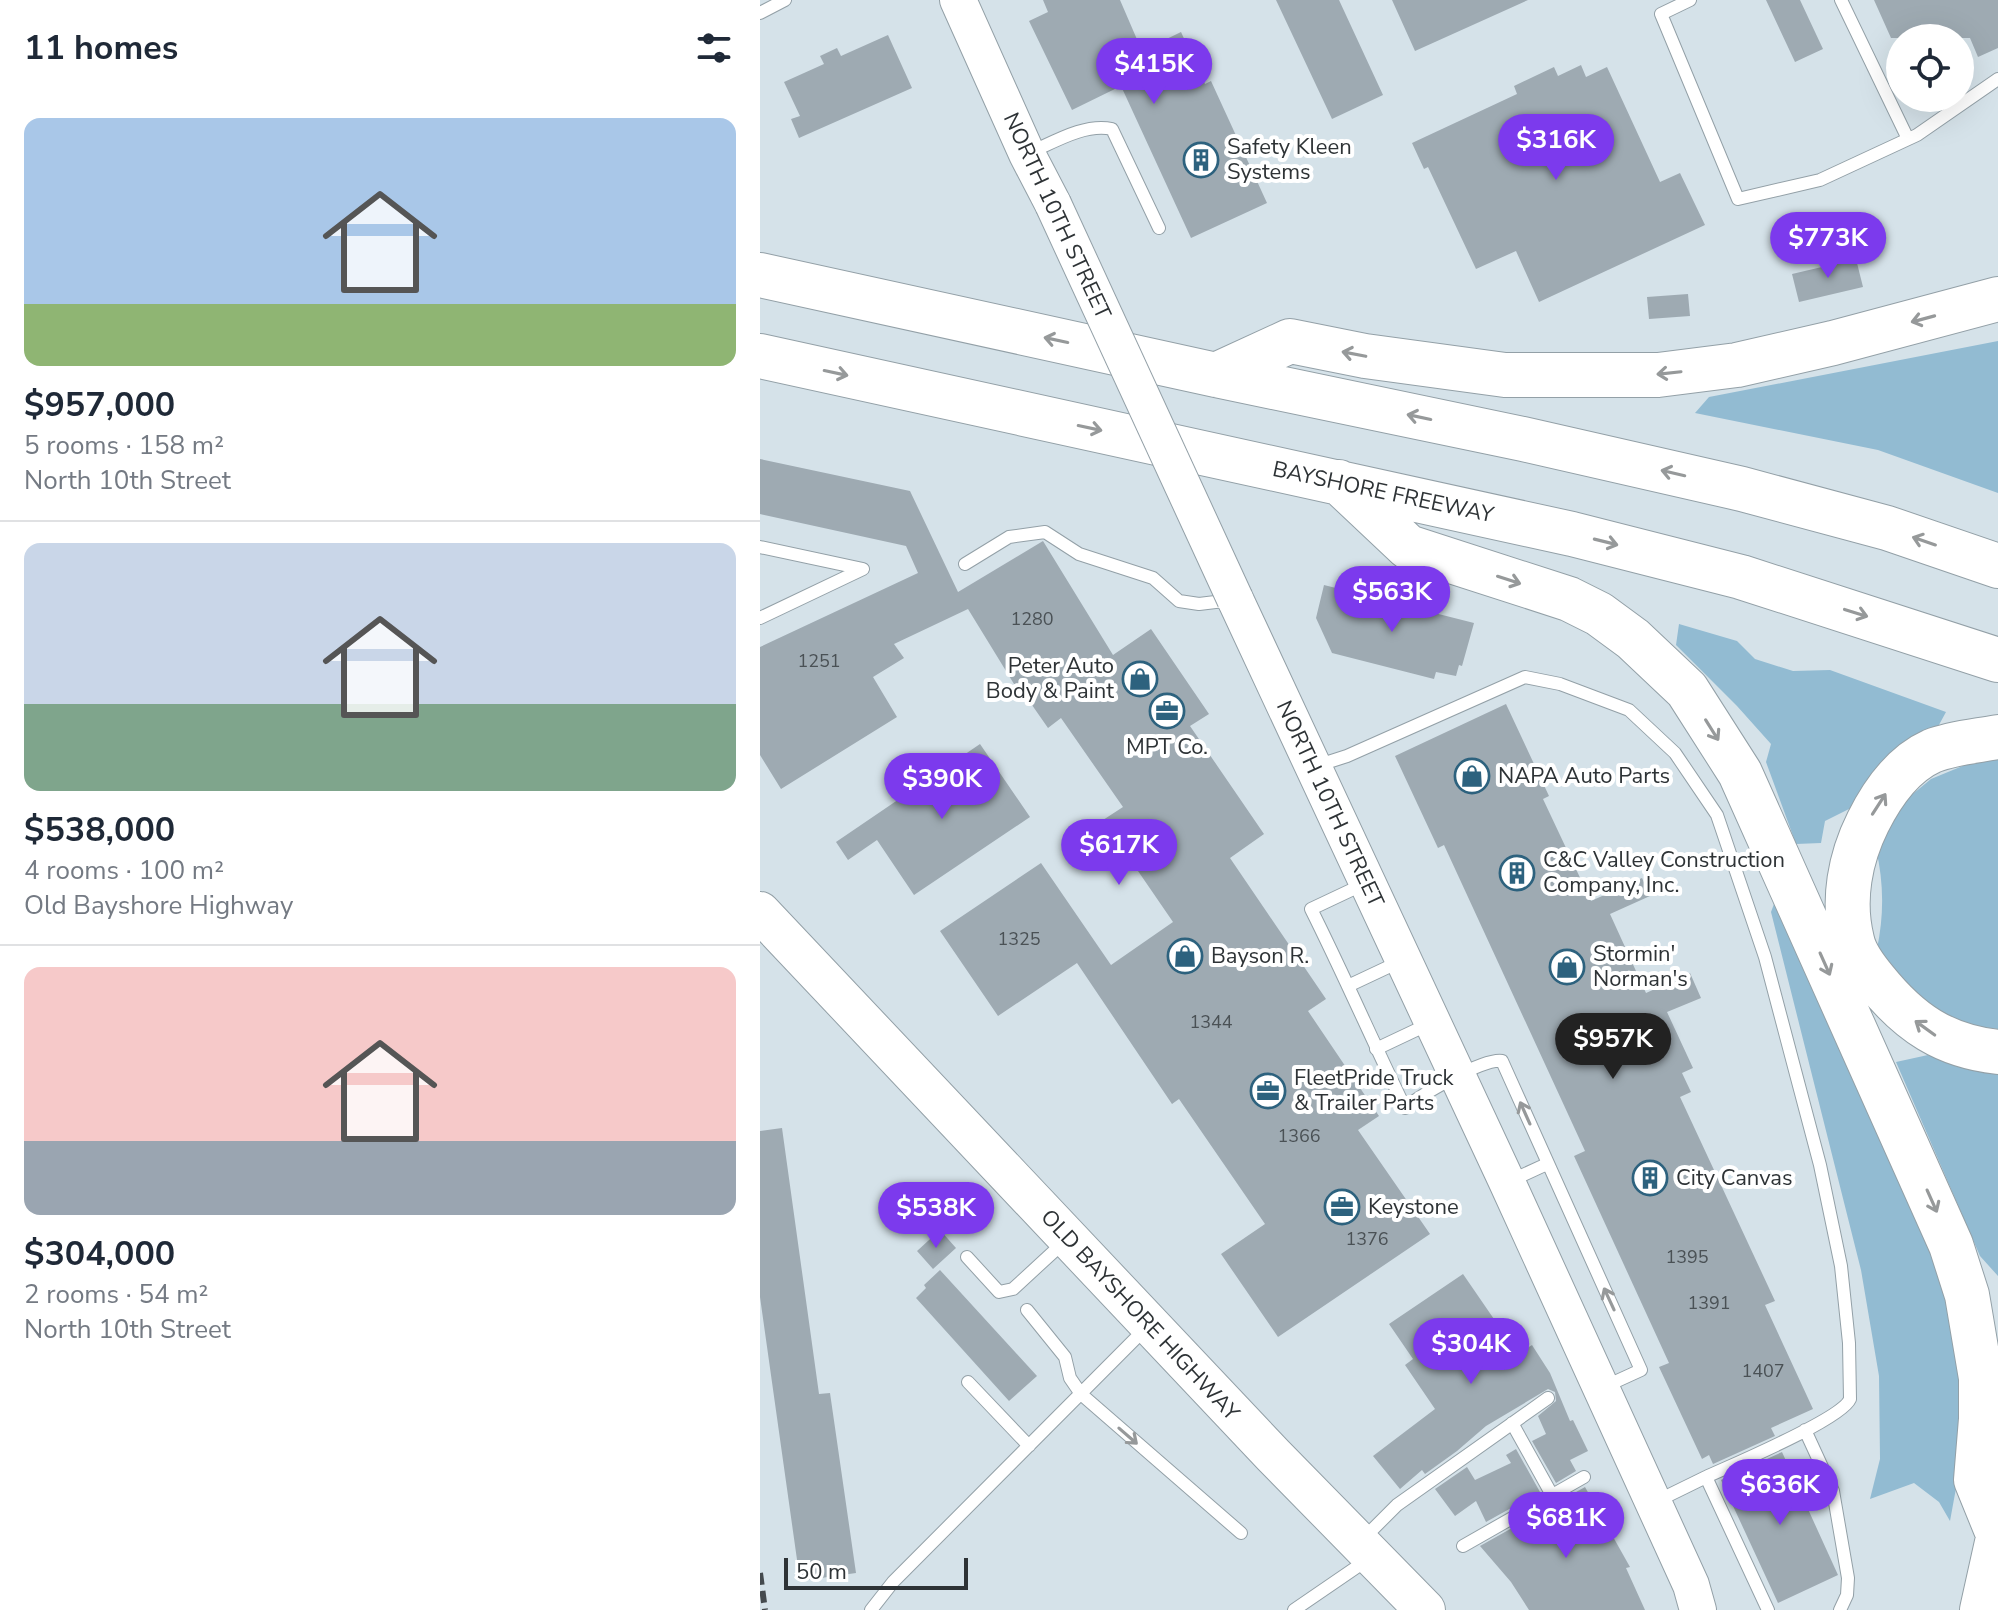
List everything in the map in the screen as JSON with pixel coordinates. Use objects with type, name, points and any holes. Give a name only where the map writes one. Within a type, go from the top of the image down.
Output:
[{"type":"highway","points":[[760,275],[1742,489],[1887,528],[1998,566]]},
{"type":"highway","points":[[1216,375],[1290,341],[1365,356],[1505,375],[1658,375],[1737,365],[1998,299]]},
{"type":"highway","name":"BAYSHORE FREEWAY","points":[[760,356],[1572,534],[1741,577],[1998,660]]},
{"type":"highway","points":[[1339,482],[1408,547],[1569,599],[1599,614],[1633,639],[1687,690],[1732,761],[1951,1245],[1967,1295],[1981,1378],[1976,1480],[1998,1536],[1982,1610]]},
{"type":"highway","points":[[1998,737],[1932,751],[1902,772],[1877,803],[1856,846],[1847,891],[1852,943],[1865,968],[1897,1008],[1936,1036],[1970,1048],[1998,1052]]},
{"type":"main road","name":"NORTH 10TH STREET","points":[[958,0],[1699,1602]]},
{"type":"main road","name":"OLD BAYSHORE HIGHWAY","points":[[760,912],[1149,1325],[1425,1610]]},
{"type":"lane","points":[[760,13],[785,0]]},
{"type":"lane","points":[[1690,0],[1661,14],[1738,199],[1820,180],[1908,139],[1998,79]]},
{"type":"lane","points":[[1841,0],[1908,139]]},
{"type":"lane","points":[[1027,154],[1084,131],[1103,127],[1112,129],[1159,228]]},
{"type":"lane","points":[[965,564],[1009,537],[1045,532],[1079,554],[1153,578],[1179,601],[1199,604],[1235,599]]},
{"type":"lane","points":[[760,547],[863,569],[760,618]]},
{"type":"lane","points":[[1313,767],[1347,756],[1525,677],[1560,684],[1629,710],[1675,753],[1717,815],[1765,957],[1820,1165],[1841,1266],[1849,1343],[1850,1399],[1847,1407],[1805,1430],[1652,1503]]},
{"type":"lane","points":[[1367,883],[1311,909],[1350,985],[1405,1108],[1419,1097],[1458,1077],[1494,1060],[1502,1061],[1641,1370],[1600,1389]]},
{"type":"lane","points":[[1350,985],[1404,961]]},
{"type":"lane","points":[[1376,1049],[1433,1023]]},
{"type":"lane","points":[[1507,1182],[1547,1164]]},
{"type":"lane","points":[[967,1257],[999,1292],[1013,1289],[1068,1238]]},
{"type":"lane","points":[[1027,1310],[1065,1357],[1070,1378],[1081,1394],[1241,1533]]},
{"type":"lane","points":[[874,1609],[893,1582],[1149,1325]]},
{"type":"lane","points":[[968,1382],[1029,1446]]},
{"type":"lane","points":[[1294,1610],[1366,1550],[1397,1505],[1548,1398]]},
{"type":"lane","points":[[1512,1423],[1552,1495]]},
{"type":"lane","points":[[1805,1430],[1833,1491],[1848,1578],[1847,1595],[1840,1610]]},
{"type":"lane","points":[[1463,1546],[1584,1477]]},
{"type":"lane","points":[[1706,1477],[1768,1610]]},
{"type":"shaded area","points":[[1998,341],[1998,493],[1878,450],[1695,413],[1709,397]]},
{"type":"shaded area","points":[[1679,624],[1737,641],[1755,659],[1793,671],[1830,670],[1946,712],[1934,734],[1851,808],[1825,821],[1821,843],[1796,844],[1766,762],[1771,744],[1676,645]]},
{"type":"shaded area","points":[[1982,758],[1998,759],[1998,1029],[1966,1025],[1925,1006],[1877,949],[1882,899],[1876,849],[1897,807],[1931,779]]},
{"type":"shaded area","points":[[1777,896],[1945,1286],[1960,1347],[1961,1461],[1950,1521],[1939,1502],[1914,1483],[1870,1499],[1880,1459],[1879,1376],[1861,1270],[1771,912]]},
{"type":"shaded area","points":[[1928,1055],[1998,1073],[1998,1276],[1980,1256],[1896,1062]]},
{"type":"building","points":[[1043,0],[1120,0],[1142,51],[1181,32],[1205,84],[1211,81],[1267,203],[1191,238],[1121,86],[1072,110],[1029,21],[1048,12]]},
{"type":"building","points":[[1276,0],[1339,0],[1383,95],[1332,119]]},
{"type":"building","points":[[1392,0],[1528,0],[1415,51]]},
{"type":"building","points":[[1766,0],[1800,0],[1823,49],[1795,62]]},
{"type":"building","points":[[1874,0],[1998,0],[1998,48],[1978,57],[1974,48],[1974,24],[1886,24],[1886,27]]},
{"type":"building","points":[[888,35],[912,88],[799,138],[791,119],[800,116],[784,82],[824,64],[820,56],[837,48],[841,56]]},
{"type":"building","points":[[1581,65],[1586,77],[1607,67],[1660,182],[1680,173],[1705,225],[1539,302],[1516,251],[1476,269],[1428,167],[1424,169],[1412,143],[1517,94],[1514,86],[1554,67],[1558,76]]},
{"type":"building","points":[[1856,259],[1863,287],[1799,302],[1792,274]]},
{"type":"building","points":[[1688,294],[1690,316],[1649,319],[1647,297]]},
{"type":"building","points":[[760,459],[910,491],[958,592],[1043,541],[1113,655],[1151,629],[1209,714],[1190,726],[1264,834],[1230,858],[1326,999],[1308,1011],[1379,1116],[1358,1130],[1430,1234],[1278,1337],[1221,1254],[1265,1224],[1179,1099],[1172,1104],[1077,963],[998,1016],[940,931],[1041,863],[1111,965],[1173,922],[1103,820],[1123,807],[1061,718],[1048,728],[1025,695],[1022,697],[968,609],[894,644],[904,658],[873,677],[897,717],[781,789],[760,755],[760,647],[918,573],[906,546],[760,514]]},
{"type":"building","points":[[1324,585],[1474,623],[1462,666],[1459,665],[1456,676],[1436,672],[1434,679],[1332,653],[1316,618]]},
{"type":"building","points":[[1506,704],[1549,796],[1543,799],[1591,901],[1642,878],[1650,896],[1610,914],[1646,993],[1690,973],[1701,998],[1667,1012],[1693,1068],[1682,1073],[1691,1092],[1680,1097],[1775,1301],[1765,1305],[1813,1409],[1771,1428],[1775,1436],[1713,1464],[1709,1455],[1702,1459],[1659,1367],[1669,1363],[1574,1156],[1585,1151],[1444,845],[1438,848],[1395,756]]},
{"type":"building","points":[[980,744],[1030,817],[914,895],[877,840],[848,860],[836,842]]},
{"type":"building","points":[[782,1128],[819,1394],[830,1393],[856,1573],[800,1581],[760,1297],[760,1131]]},
{"type":"building","points":[[940,1230],[956,1248],[933,1269],[917,1251]]},
{"type":"building","points":[[940,1270],[1037,1376],[1009,1401],[916,1298]]},
{"type":"building","points":[[1463,1274],[1518,1354],[1532,1345],[1550,1373],[1570,1421],[1573,1420],[1588,1451],[1570,1460],[1576,1471],[1556,1483],[1532,1441],[1546,1434],[1538,1416],[1556,1401],[1555,1392],[1548,1389],[1486,1426],[1457,1451],[1425,1474],[1422,1470],[1400,1489],[1373,1456],[1435,1409],[1405,1365],[1413,1359],[1389,1324]]},
{"type":"building","points":[[1516,1449],[1540,1492],[1486,1522],[1476,1501],[1455,1516],[1435,1489],[1467,1467],[1475,1480],[1511,1463],[1506,1455]]},
{"type":"building","points":[[1782,1452],[1838,1575],[1778,1603],[1721,1480]]},
{"type":"building","points":[[1585,1487],[1630,1567],[1626,1568],[1645,1610],[1529,1610],[1511,1582],[1480,1546]]},
{"type":"railway","points":[[760,1573],[765,1610]]},
{"type":"place","name":"Safety Kleen Systems","points":[[1201,160]]},
{"type":"place","name":"Peter Auto Body & Paint","points":[[1140,679]]},
{"type":"place","name":"MPT Co.","points":[[1167,711]]},
{"type":"place","name":"NAPA Auto Parts","points":[[1472,776]]},
{"type":"place","name":"C&C Valley Construction Company, Inc.","points":[[1517,873]]},
{"type":"place","name":"Bayson R.","points":[[1185,956]]},
{"type":"place","name":"Stormin' Norman's","points":[[1567,967]]},
{"type":"place","name":"FleetPride Truck & Trailer Parts","points":[[1268,1091]]},
{"type":"place","name":"City Canvas","points":[[1650,1178]]},
{"type":"place","name":"Keystone","points":[[1342,1207]]}]
